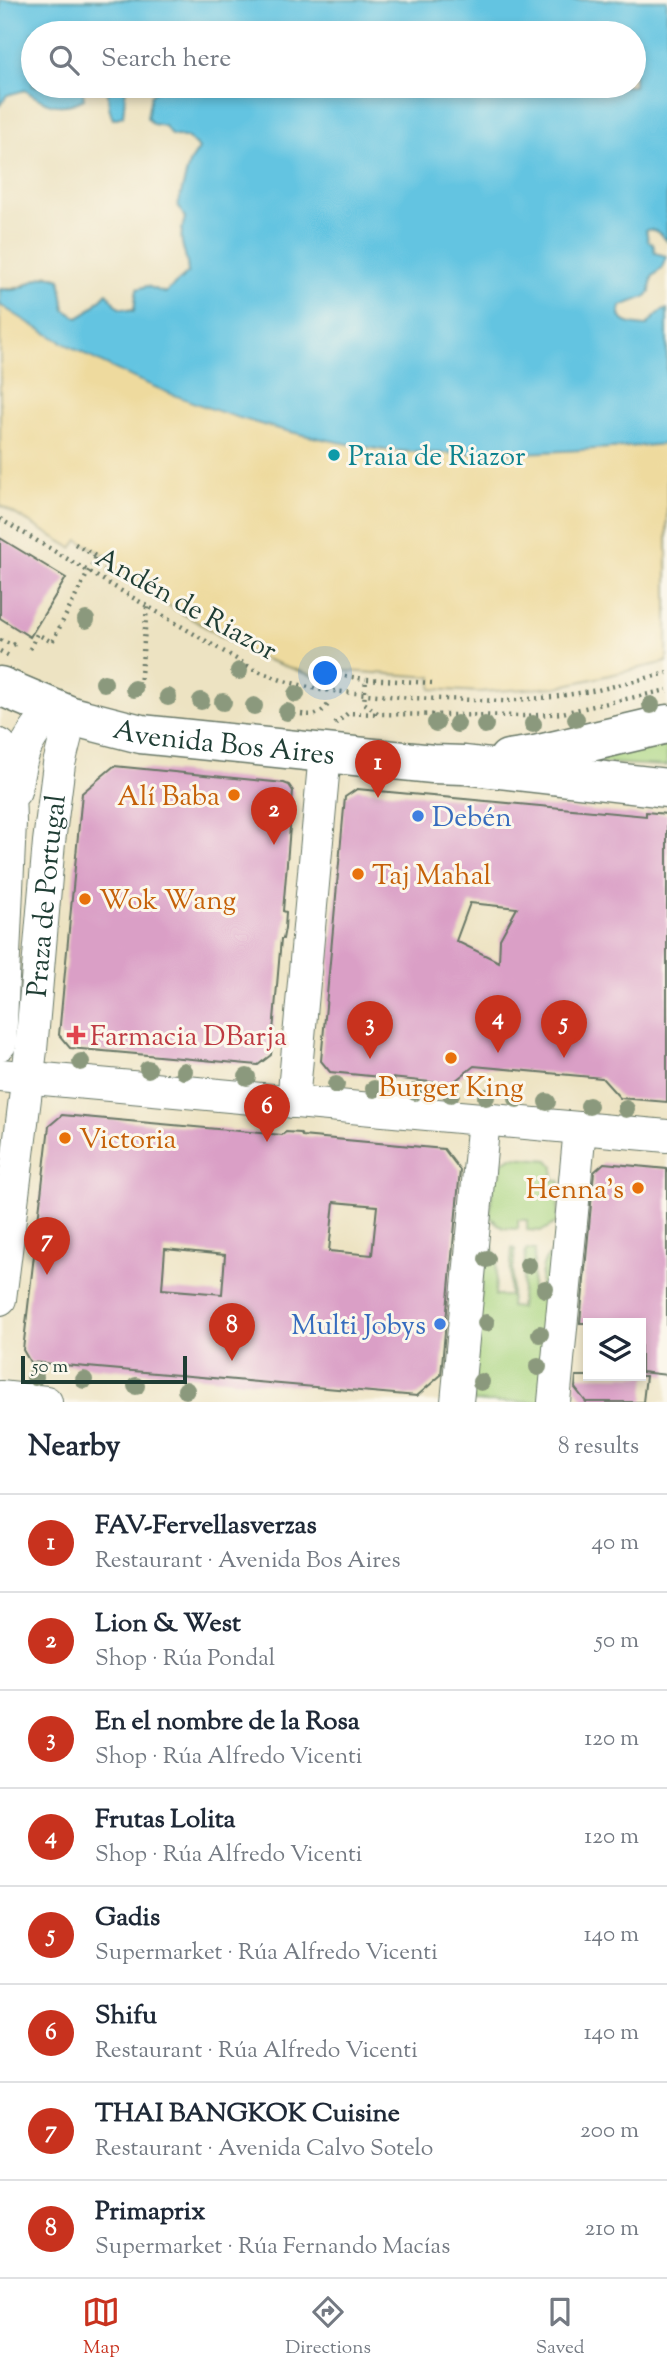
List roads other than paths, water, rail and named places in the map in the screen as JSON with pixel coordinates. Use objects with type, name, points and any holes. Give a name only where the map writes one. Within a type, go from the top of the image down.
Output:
[{"type":"main road","name":"Avenida Bos Aires","points":[[8,673],[62,712],[103,726],[160,737],[324,738],[433,764],[464,765],[667,788]]},
{"type":"main road","name":"Avenida Bos Aires","points":[[464,765],[535,755],[667,724]]},
{"type":"street","name":"Praza de Portugal","points":[[5,830],[20,758],[36,729],[62,712],[65,734],[12,1059]]},
{"type":"street","points":[[293,1102],[324,738]]},
{"type":"street","name":"Praza de Portugal","points":[[0,746],[9,789],[5,830],[3,951],[12,1059]]},
{"type":"street","points":[[594,769],[667,776]]},
{"type":"street","points":[[0,1299],[12,1059],[293,1102],[667,1136]]},
{"type":"street","points":[[457,1402],[484,1119]]},
{"type":"street","points":[[554,1402],[580,1128]]},
{"type":"street","points":[[0,1397],[46,1402]]},
{"type":"water","points":[[0,0],[667,0],[667,241],[655,231],[646,230],[648,241],[653,244],[655,253],[666,256],[662,268],[652,277],[650,292],[645,297],[621,306],[620,312],[626,322],[646,326],[667,309],[667,444],[561,451],[420,452],[385,450],[289,432],[202,405],[118,371],[38,329],[0,305],[0,289],[15,290],[47,276],[60,279],[65,310],[78,318],[107,293],[119,308],[134,311],[137,289],[147,286],[165,293],[188,273],[182,241],[185,218],[178,205],[189,164],[199,149],[188,138],[171,135],[165,126],[153,124],[147,118],[150,98],[646,98],[646,21],[21,21],[21,91],[7,95],[0,105]]},
{"type":"water","points":[[108,98],[125,98],[123,116],[113,119]]},
{"type":"water","points":[[40,99],[84,99],[68,105],[53,105]]},
{"type":"place","name":"Praia de Riazor","points":[[334,455]]},
{"type":"place","name":"Alí Baba","points":[[234,795]]},
{"type":"place","name":"FAV-Fervellasverzas","points":[[378,798]]},
{"type":"place","name":"Debén","points":[[418,816]]},
{"type":"place","name":"Lion & West","points":[[274,845]]},
{"type":"place","name":"Taj Mahal","points":[[358,874]]},
{"type":"place","name":"Wok Wang","points":[[85,899]]},
{"type":"place","name":"Farmacia DBarja","points":[[76,1035]]},
{"type":"place","name":"Frutas Lolita","points":[[498,1053]]},
{"type":"place","name":"Burger King","points":[[451,1058]]},
{"type":"place","name":"Gadis","points":[[564,1058]]},
{"type":"place","name":"En el nombre de la Rosa","points":[[370,1059]]},
{"type":"place","name":"Victoria","points":[[65,1138]]},
{"type":"place","name":"Shifu","points":[[267,1142]]},
{"type":"place","name":"Henna's","points":[[638,1188]]},
{"type":"place","name":"THAI BANGKOK Cuisine","points":[[47,1275]]},
{"type":"place","name":"Multi Jobys","points":[[440,1324]]},
{"type":"place","name":"Primaprix","points":[[232,1361]]}]
